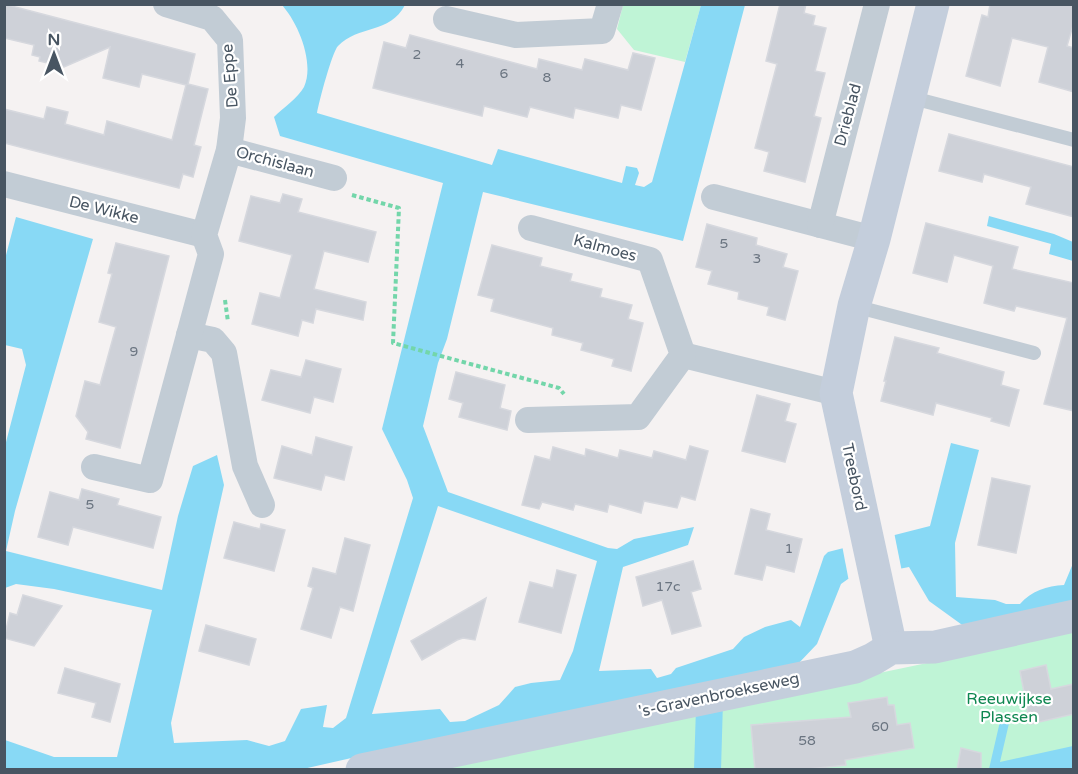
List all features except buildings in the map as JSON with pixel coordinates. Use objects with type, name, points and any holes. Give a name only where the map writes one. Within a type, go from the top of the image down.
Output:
[{"type":"street","points":[[446,19],[516,35],[602,31],[610,4]]},
{"type":"street","name":"Drieblad","points":[[820,225],[877,4]]},
{"type":"street","name":"Treebord","points":[[891,648],[836,393],[854,306],[874,239],[933,4]]},
{"type":"street","name":"De Eppe","points":[[167,5],[212,18],[230,40],[233,118],[229,150]]},
{"type":"street","name":"Orchislaan","points":[[94,467],[150,480],[211,254],[204,235],[229,150],[334,178]]},
{"type":"street","name":"De Wikke","points":[[4,184],[204,235]]},
{"type":"street","points":[[714,196],[874,239]]},
{"type":"street","name":"Kalmoes","points":[[531,228],[650,260],[682,355]]},
{"type":"street","points":[[189,335],[213,340],[224,353],[245,466],[262,505]]},
{"type":"street","points":[[528,420],[638,417],[682,355],[836,393]]},
{"type":"street","name":"'s-Gravenbroekseweg","points":[[362,770],[855,667],[891,648],[935,647],[1074,616]]},
{"type":"lane","points":[[909,97],[1074,140]]},
{"type":"lane","points":[[854,306],[1034,353]]},
{"type":"path","points":[[334,178],[350,194],[399,208],[393,343],[559,388],[584,418]]},
{"type":"green space","points":[[623,5],[701,5],[685,62],[634,50],[617,29]]},
{"type":"green space","name":"Reeuwijkse Plassen","points":[[1073,632],[1073,769],[415,770],[1061,635]]},
{"type":"water","points":[[281,4],[405,5],[391,21],[346,39],[338,46],[329,67],[317,113],[492,165],[498,149],[622,183],[626,166],[637,168],[639,173],[635,185],[644,187],[652,182],[701,5],[745,5],[683,241],[483,192],[423,426],[448,492],[608,548],[617,549],[634,539],[694,527],[688,545],[623,567],[599,671],[651,669],[657,678],[671,674],[676,668],[733,649],[744,637],[765,627],[791,620],[800,627],[824,556],[828,552],[930,526],[951,443],[979,450],[955,543],[956,597],[1020,604],[1040,590],[1064,585],[1074,561],[1073,605],[965,627],[929,601],[909,567],[848,579],[841,584],[817,644],[797,665],[723,701],[721,770],[694,769],[696,708],[369,754],[303,769],[5,769],[5,740],[54,757],[117,757],[152,610],[54,589],[16,584],[5,588],[5,446],[26,365],[22,349],[5,345],[5,259],[16,217],[93,239],[15,511],[6,551],[162,590],[178,516],[193,466],[217,455],[224,485],[171,723],[174,743],[247,740],[269,746],[285,741],[301,709],[327,705],[323,727],[333,728],[346,718],[413,498],[407,480],[382,429],[443,183],[280,136],[274,117],[301,91],[307,77],[303,43]],"holes":[[[438,506],[597,561],[573,651],[560,680],[515,687],[499,705],[465,721],[450,722],[440,709],[372,714]]]},
{"type":"water","points":[[989,216],[1054,234],[1073,242],[1073,261],[1049,254],[1051,244],[987,226]]},
{"type":"water","points":[[1001,717],[1010,719],[1000,762],[1073,746],[1073,769],[989,769]]},
{"type":"pier","points":[[894,532],[902,572],[849,582],[842,545]]}]
